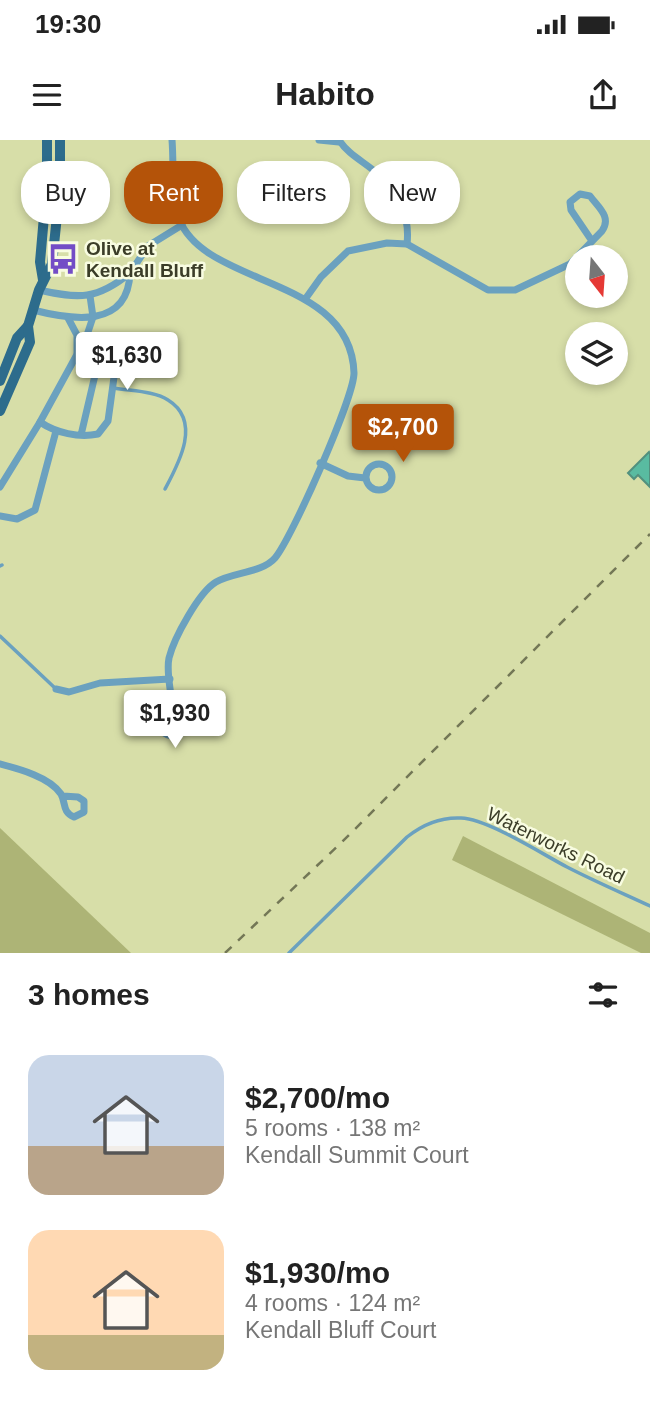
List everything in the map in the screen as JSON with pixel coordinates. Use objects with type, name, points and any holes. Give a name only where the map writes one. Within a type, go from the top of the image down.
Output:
[{"type":"main road","points":[[41,285],[47,140]]},
{"type":"main road","points":[[0,411],[30,342],[28,326],[41,285],[52,264],[58,216],[60,140]]},
{"type":"main road","points":[[0,381],[17,338],[28,326]]},
{"type":"street","points":[[172,140],[177,205],[182,225],[199,246],[282,289],[306,298],[339,327],[354,373],[342,418],[290,534],[273,560],[218,581],[198,600],[170,657],[172,705]]},
{"type":"street","points":[[319,140],[339,141],[394,191],[407,215],[407,244]]},
{"type":"street","points":[[306,298],[321,277],[348,251],[369,245],[407,244],[488,290],[503,292],[526,286],[570,264],[592,241],[605,227],[607,220],[590,196],[580,194],[570,202],[570,209],[592,241]]},
{"type":"street","points":[[41,285],[65,296],[90,296],[112,288],[130,273],[148,246],[182,225]]},
{"type":"street","points":[[33,310],[79,320],[93,317],[117,306],[129,288],[130,273]]},
{"type":"street","points":[[0,487],[40,422],[86,338],[93,317],[90,296]]},
{"type":"street","points":[[67,318],[77,335],[76,355]]},
{"type":"street","points":[[40,422],[56,431],[81,435],[98,434],[104,430],[108,421],[115,370],[98,368],[81,435]]},
{"type":"street","points":[[0,516],[18,519],[35,510],[56,431]]},
{"type":"street","points":[[320,463],[348,476],[365,478]]},
{"type":"street","points":[[56,689],[69,692],[100,683],[170,679]]},
{"type":"street","points":[[172,705],[182,709],[188,720],[184,732],[177,736],[167,734],[158,725],[162,711],[172,705]]},
{"type":"street","points":[[0,764],[46,781],[63,796]]},
{"type":"lane","points":[[114,388],[166,398],[180,410],[186,443],[165,489]]},
{"type":"lane","points":[[0,636],[56,689]]},
{"type":"lane","name":"Waterworks Road","points":[[289,953],[407,837],[421,827],[463,817],[488,825],[571,869],[650,906]]},
{"type":"green space","points":[[0,828],[131,953],[0,953]]},
{"type":"green space","points":[[463,836],[650,933],[650,953],[641,953],[452,860]]},
{"type":"building","points":[[649,452],[650,487],[638,475],[634,479],[628,473]]},
{"type":"railway","points":[[225,953],[342,842],[650,534]]},
{"type":"place","name":"Olive at Kendall Bluff","points":[[63,259]]}]
